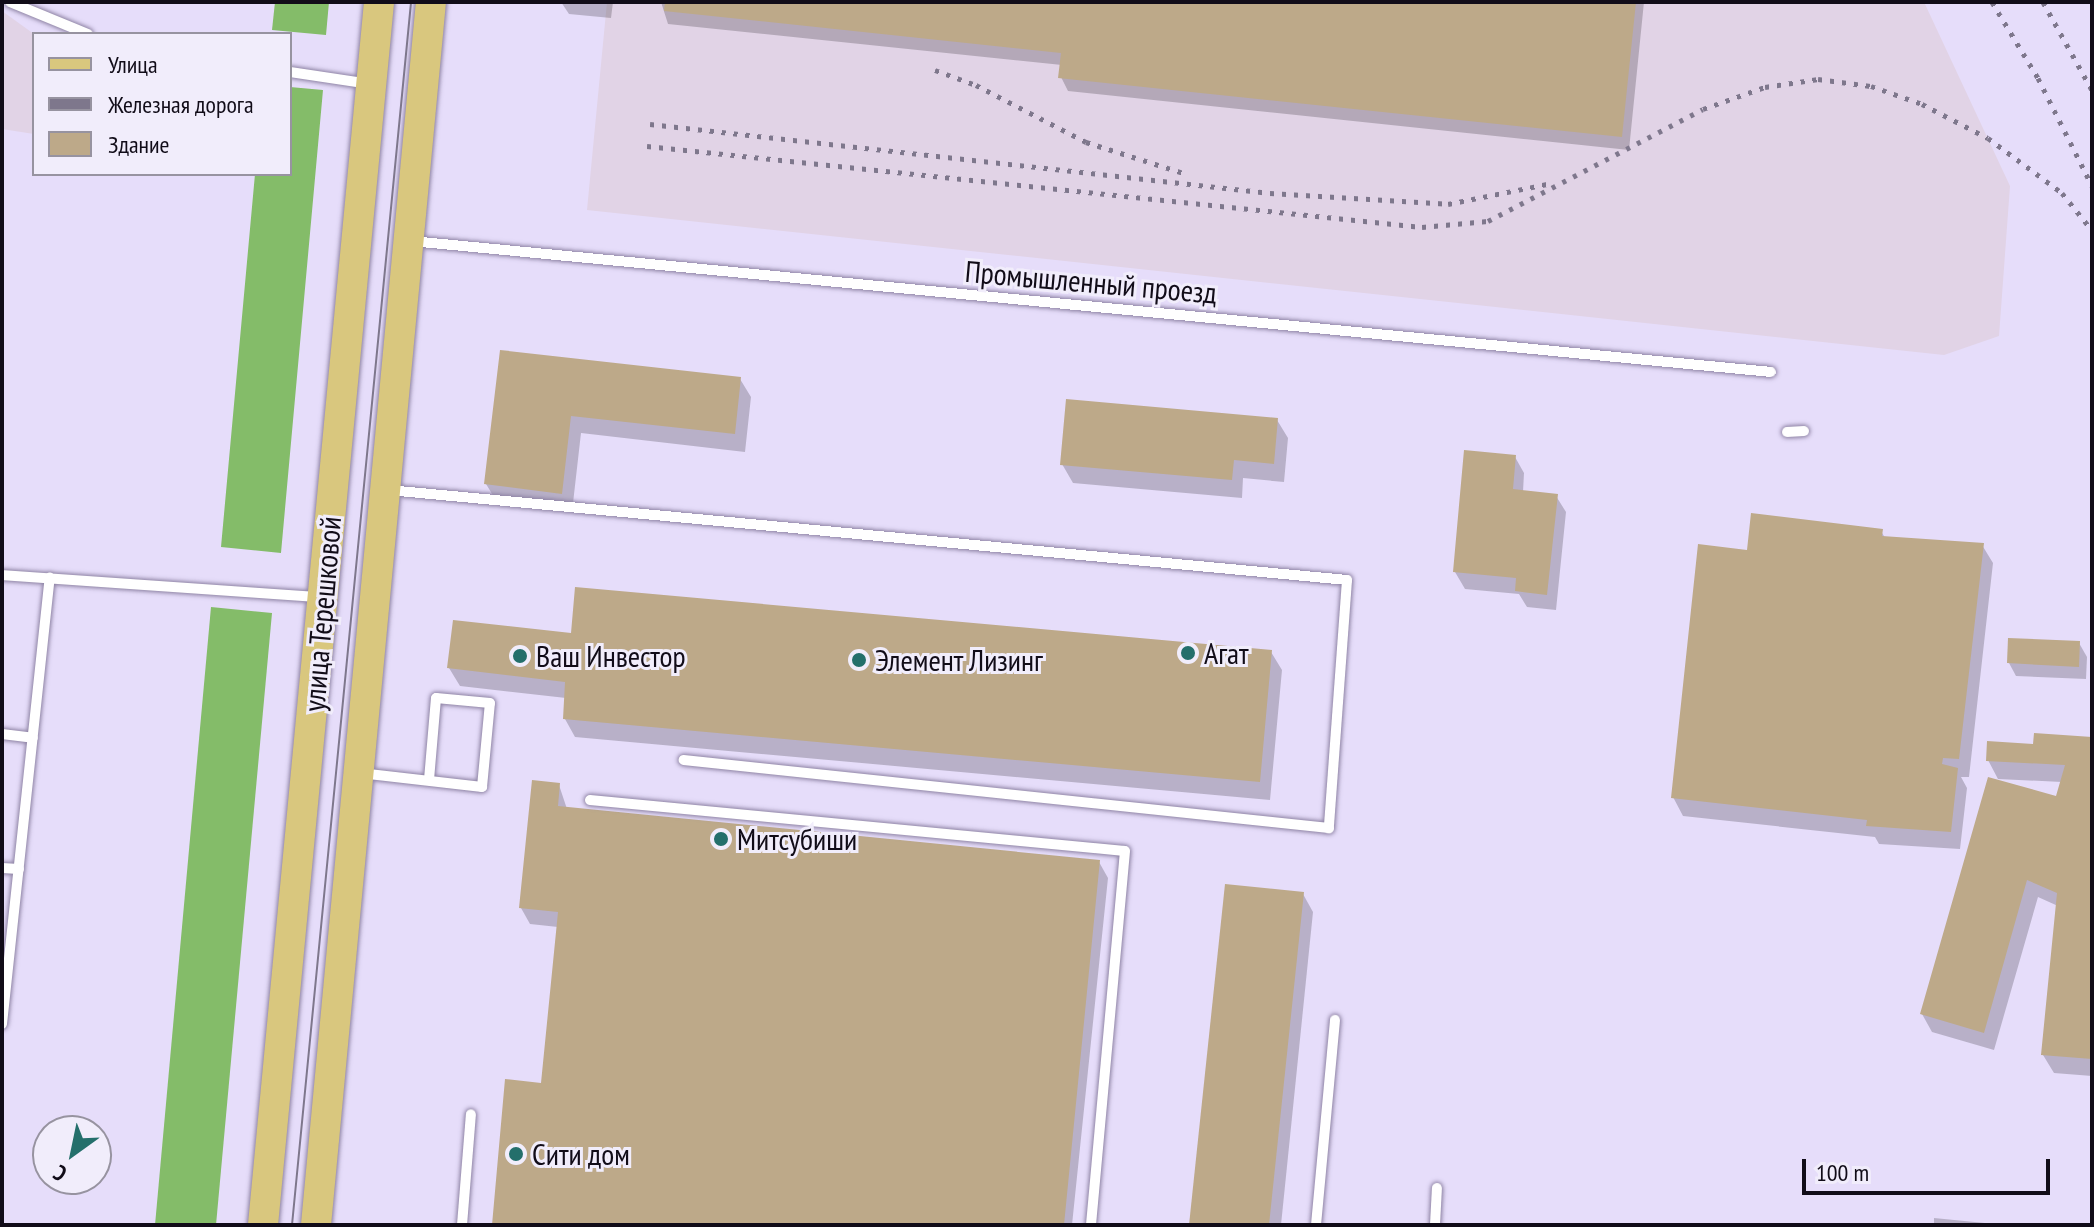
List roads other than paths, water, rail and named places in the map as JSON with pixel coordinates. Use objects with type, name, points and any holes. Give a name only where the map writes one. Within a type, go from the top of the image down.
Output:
[{"type":"main road","name":"улица Терешковой","points":[[263,1225],[325,598],[379,2]]},
{"type":"main road","name":"улица Терешковой","points":[[316,1225],[382,490],[431,2]]},
{"type":"lane","points":[[10,2],[83,32]]},
{"type":"lane","points":[[292,72],[372,84]]},
{"type":"lane","name":"Промышленный проезд","points":[[406,241],[1771,372]]},
{"type":"lane","points":[[1787,432],[1804,431]]},
{"type":"lane","points":[[382,490],[1347,580],[1329,828],[684,760]]},
{"type":"lane","points":[[2,575],[325,598]]},
{"type":"lane","points":[[2,1024],[4,980],[50,578]]},
{"type":"lane","points":[[358,773],[482,787],[490,703],[436,698],[429,780]]},
{"type":"lane","points":[[2,734],[33,738]]},
{"type":"lane","points":[[590,800],[1125,851],[1091,1225]]},
{"type":"lane","points":[[2,868],[19,869]]},
{"type":"lane","points":[[1316,1225],[1335,1020]]},
{"type":"lane","points":[[462,1225],[471,1114]]},
{"type":"lane","points":[[1435,1225],[1437,1188]]},
{"type":"tram line","points":[[292,1225],[411,2]]},
{"type":"railway","points":[[1992,2],[2038,78],[2092,186]]},
{"type":"railway","points":[[2043,2],[2092,90]]},
{"type":"railway","points":[[935,70],[976,85],[1086,142],[1187,174]]},
{"type":"railway","points":[[647,146],[1422,227],[1488,221],[1703,109],[1765,87],[1818,79],[1871,86],[1922,104],[1988,138],[2062,193],[2092,230]]},
{"type":"railway","points":[[650,124],[1270,193],[1448,204],[1552,183]]},
{"type":"place","name":"Агат","points":[[1188,653]]},
{"type":"place","name":"Ваш Инвестор","points":[[520,656]]},
{"type":"place","name":"Элемент Лизинг","points":[[859,660]]},
{"type":"place","name":"Митсубиши","points":[[721,839]]},
{"type":"place","name":"Сити дом","points":[[516,1154]]}]
